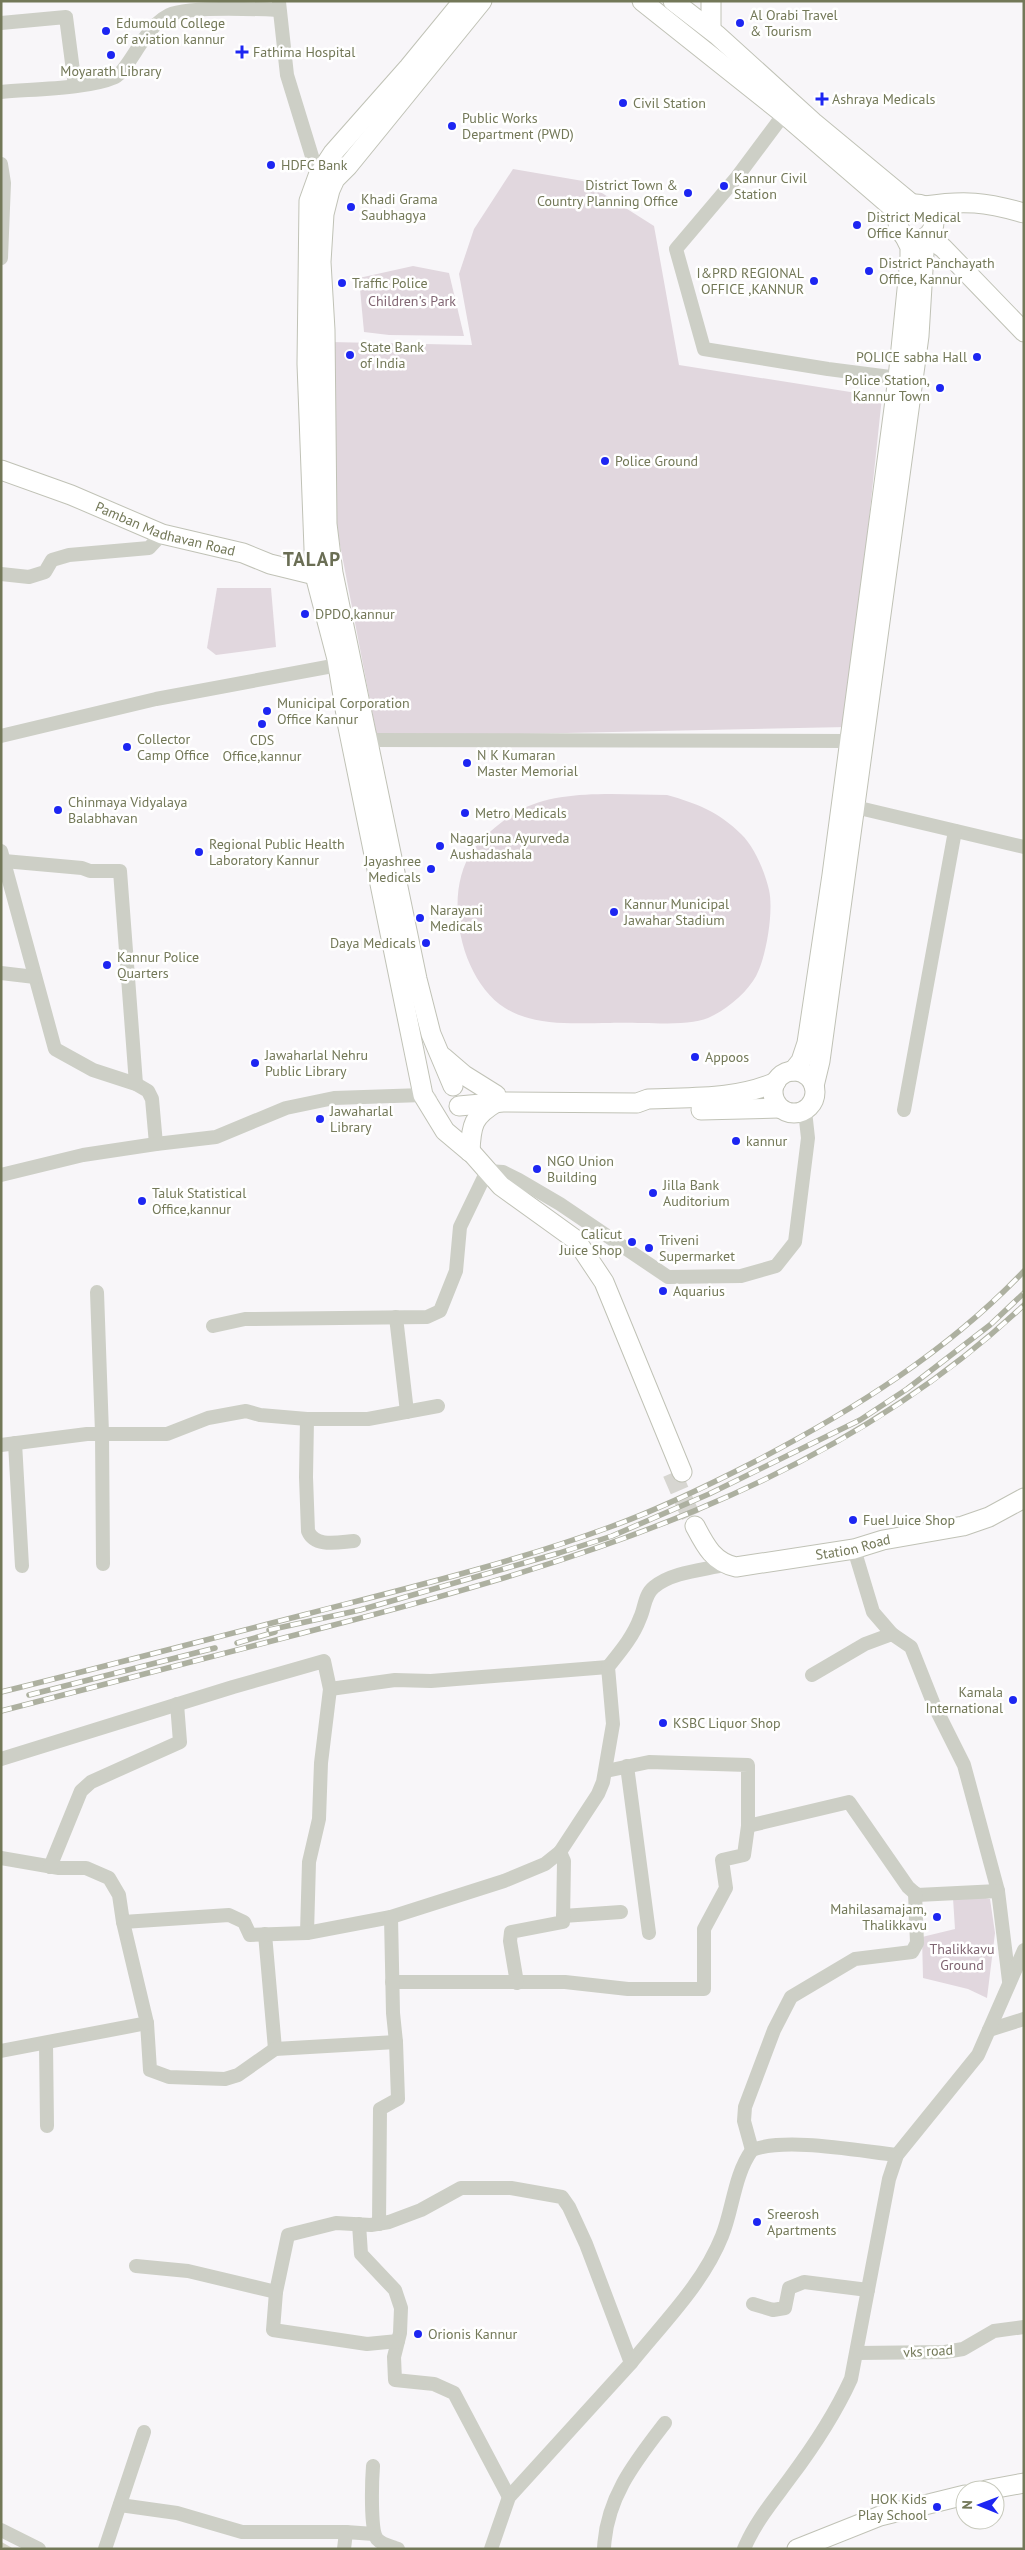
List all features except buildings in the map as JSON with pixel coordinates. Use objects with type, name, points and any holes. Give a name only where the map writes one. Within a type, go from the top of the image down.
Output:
[{"type":"main road","points":[[324,574],[328,524],[325,330],[321,262],[327,177],[333,153],[409,67],[463,1]]},
{"type":"main road","points":[[470,1152],[467,1134],[445,1098],[416,1061],[389,938],[345,665],[324,574],[313,549],[307,364],[309,201],[327,177],[348,166],[482,1]]},
{"type":"main road","points":[[637,1103],[647,1109],[779,1108],[791,1113],[805,1111],[814,1100],[814,1086],[820,1061],[848,805],[849,741],[898,378],[910,246],[918,238],[934,229],[934,218],[912,208],[784,114],[642,1]]},
{"type":"main road","points":[[673,1],[711,30],[912,208]]},
{"type":"main road","points":[[711,1],[711,30]]},
{"type":"main road","points":[[1024,213],[993,204],[968,201],[912,208],[898,226],[918,238],[943,248],[1024,332]]},
{"type":"main road","points":[[779,1108],[773,1096],[776,1082],[780,1077],[793,1071],[801,1062],[807,1043],[848,805],[919,336],[924,253],[918,238]]},
{"type":"main road","name":"Pamban Madhavan Road","points":[[1,470],[71,494],[162,534],[242,553],[270,564],[324,574]]},
{"type":"main road","points":[[270,564],[313,549]]},
{"type":"main road","points":[[345,665],[368,740],[418,979],[431,1034],[439,1052],[445,1098],[445,1131],[470,1152],[501,1186],[550,1224],[576,1260],[606,1310],[677,1472]]},
{"type":"main road","points":[[439,1052],[464,1075],[497,1098]]},
{"type":"main road","points":[[793,1071],[806,1075],[814,1086]]},
{"type":"main road","points":[[445,1098],[497,1098],[531,1102],[637,1103],[648,1099],[724,1096],[755,1091],[776,1082]]},
{"type":"main road","points":[[470,1152],[471,1131],[475,1119],[497,1098]]},
{"type":"main road","name":"Station Road","points":[[727,1561],[736,1567],[854,1549],[883,1540],[963,1526],[988,1517],[1024,1498]]},
{"type":"main road","points":[[988,1517],[1024,1509]]},
{"type":"main road","points":[[698,1525],[714,1557],[727,1561],[831,1539],[854,1537],[883,1540]]},
{"type":"main road","points":[[1005,2486],[1024,2483]]},
{"type":"main road","points":[[797,2549],[818,2546],[880,2516],[955,2497]]},
{"type":"street","points":[[1,92],[75,86],[115,77],[125,70],[128,60],[147,34],[170,14],[212,9],[273,6],[287,75],[327,177]]},
{"type":"street","points":[[1,24],[66,17],[75,86]]},
{"type":"street","points":[[784,114],[737,177],[676,249],[704,349],[828,370],[898,378]]},
{"type":"street","points":[[1,164],[4,183],[1,258]]},
{"type":"street","points":[[1,574],[29,577],[45,572],[52,560],[69,555],[149,548],[162,534]]},
{"type":"street","points":[[1,736],[156,699],[345,665]]},
{"type":"street","points":[[368,740],[849,741]]},
{"type":"street","points":[[848,805],[1024,847]]},
{"type":"street","points":[[904,1110],[955,831]]},
{"type":"street","points":[[136,1084],[120,871],[90,871],[2,853],[55,1049],[93,1070],[136,1084],[148,1091],[152,1099],[156,1144]]},
{"type":"street","points":[[1,973],[35,977]]},
{"type":"street","points":[[1,1175],[83,1155],[216,1137],[286,1108],[334,1098],[445,1098]]},
{"type":"street","points":[[213,1326],[245,1319],[427,1317],[440,1311],[456,1271],[460,1227],[487,1171],[503,1172],[560,1204],[668,1277],[740,1276],[776,1266],[795,1242],[808,1138],[805,1111]]},
{"type":"street","points":[[97,1292],[102,1433],[103,1564]]},
{"type":"street","points":[[396,1317],[408,1412]]},
{"type":"street","points":[[22,1566],[8,1444],[102,1433],[168,1434],[208,1418],[246,1411],[260,1415],[307,1419],[368,1419],[438,1406]]},
{"type":"street","points":[[307,1419],[306,1477],[308,1531],[310,1537],[320,1542],[354,1541]]},
{"type":"street","points":[[854,1549],[873,1612],[892,1634],[911,1647],[934,1705],[964,1765],[998,1891],[1008,1981]]},
{"type":"street","points":[[123,1922],[229,1915],[244,1922],[250,1935],[306,1933],[391,1917],[504,1881],[545,1864],[560,1852],[598,1794],[606,1771],[614,1724],[608,1667],[628,1641],[640,1618],[644,1602],[652,1589],[681,1575],[727,1561]]},
{"type":"street","points":[[812,1675],[865,1644],[892,1634]]},
{"type":"street","points":[[1,1759],[177,1704],[324,1661],[330,1689],[322,1763],[319,1819],[310,1862],[306,1933]]},
{"type":"street","points":[[330,1689],[395,1680],[431,1681],[608,1667]]},
{"type":"street","points":[[50,1866],[81,1791],[91,1782],[180,1742],[177,1704]]},
{"type":"street","points":[[392,1982],[565,1982],[628,1989],[704,1989],[704,1930],[726,1888],[722,1860],[744,1855],[748,1826],[748,1765],[649,1762],[606,1771]]},
{"type":"street","points":[[627,1766],[649,1933]]},
{"type":"street","points":[[491,2549],[509,2497],[631,2363],[702,2274],[722,2236],[733,2197],[752,2150],[744,2121],[745,2107],[774,2030],[791,1997],[854,1959],[912,1952],[917,1943],[915,1893],[849,1802],[748,1826]]},
{"type":"street","points":[[517,1982],[510,1941],[511,1932],[563,1922],[564,1861],[560,1852]]},
{"type":"street","points":[[1,1858],[50,1866],[86,1868],[109,1878],[119,1894],[123,1922],[148,2022],[150,2070],[169,2077],[225,2079],[238,2075],[275,2048],[396,2042]]},
{"type":"street","points":[[915,1893],[917,1895],[998,1891]]},
{"type":"street","points":[[563,1916],[621,1912]]},
{"type":"street","points":[[379,2224],[380,2109],[398,2099],[391,1917]]},
{"type":"street","points":[[265,1934],[275,2048]]},
{"type":"street","points":[[744,2549],[755,2526],[813,2447],[840,2404],[851,2378],[889,2179],[897,2155],[978,2055],[1008,1981],[1024,1950]]},
{"type":"street","points":[[989,2030],[1024,2020]]},
{"type":"street","points":[[1,2051],[148,2022]]},
{"type":"street","points":[[46,2043],[47,2126]]},
{"type":"street","points":[[752,2150],[766,2147],[799,2146],[897,2155]]},
{"type":"street","points":[[398,2341],[367,2344],[273,2330],[276,2292],[288,2235],[336,2223],[379,2224],[421,2210],[452,2192],[476,2187],[511,2188],[562,2197],[569,2206],[586,2244],[631,2363]]},
{"type":"street","points":[[359,2224],[361,2254],[395,2290],[401,2308],[398,2341],[394,2357],[395,2380],[434,2384],[454,2393],[509,2497]]},
{"type":"street","points":[[136,2266],[188,2271],[276,2292]]},
{"type":"street","points":[[753,2304],[774,2310],[784,2308],[789,2288],[804,2282],[868,2290]]},
{"type":"street","name":"vks road","points":[[857,2353],[945,2352],[963,2349],[994,2331],[1024,2327]]},
{"type":"street","points":[[604,2549],[612,2501],[644,2450],[665,2423]]},
{"type":"street","points":[[105,2549],[144,2432]]},
{"type":"street","points":[[373,2466],[374,2534],[381,2542],[398,2549]]},
{"type":"street","points":[[120,2505],[177,2513],[242,2532],[346,2532],[374,2534]]},
{"type":"street","points":[[1,2530],[39,2549]]},
{"type":"street","points":[[344,2549],[346,2532]]},
{"type":"green space","name":"Police Ground","points":[[513,169],[583,181],[654,226],[679,365],[882,397],[847,727],[377,737],[336,524],[330,342],[472,345],[459,274],[474,229]]},
{"type":"green space","name":"Children's Park","points":[[413,266],[449,273],[464,336],[389,335],[364,332],[359,278]]},
{"type":"green space","points":[[217,588],[271,588],[276,647],[216,655],[207,648]]},
{"type":"green space","name":"Kannur Municipal Jawahar Stadium","points":[[590,794],[667,795],[697,805],[716,814],[733,826],[746,839],[755,852],[762,868],[769,890],[770,923],[762,962],[758,973],[749,987],[727,1007],[708,1018],[699,1021],[660,1024],[556,1023],[542,1021],[517,1014],[505,1008],[489,995],[477,978],[467,957],[461,935],[458,912],[459,889],[464,868],[473,850],[482,839],[517,812],[533,804],[551,799]]},
{"type":"green space","name":"Thalikkavu Ground","points":[[981,1897],[990,1899],[995,1933],[987,1998],[968,1989],[923,1978],[922,1937],[955,1929],[953,1898]]},
{"type":"waterway","points":[[1,2544],[10,2549]]},
{"type":"tunnel","points":[[672,1473],[695,1526]]},
{"type":"railway","points":[[1,1692],[460,1574],[573,1540],[647,1513],[754,1462],[862,1401],[931,1354],[963,1328],[1024,1271]]},
{"type":"railway","points":[[269,1630],[360,1610],[559,1553],[612,1536],[709,1494],[860,1420],[907,1389],[990,1325],[1024,1293]]},
{"type":"railway","points":[[1,1711],[326,1627],[514,1575],[606,1545],[697,1510],[785,1470],[869,1423],[949,1368],[1024,1305]]},
{"type":"railway","points":[[237,1643],[275,1632]]},
{"type":"railway","points":[[29,1695],[215,1648]]},
{"type":"place","name":"Al Orabi Travel & Tourism","points":[[740,23]]},
{"type":"place","name":"Edumould College of aviation kannur","points":[[106,31]]},
{"type":"place","name":"Fathima Hospital","points":[[242,52]]},
{"type":"place","name":"Moyarath Library","points":[[111,55]]},
{"type":"place","name":"Ashraya Medicals","points":[[822,99]]},
{"type":"place","name":"Civil Station","points":[[623,103]]},
{"type":"place","name":"Public Works Department (PWD)","points":[[452,126]]},
{"type":"place","name":"HDFC Bank","points":[[271,165]]},
{"type":"place","name":"Kannur Civil Station","points":[[724,186]]},
{"type":"place","name":"District Town & Country Planning Office","points":[[688,193]]},
{"type":"place","name":"Khadi Grama Saubhagya","points":[[351,207]]},
{"type":"place","name":"District Medical Office Kannur","points":[[857,225]]},
{"type":"place","name":"District Panchayath Office, Kannur","points":[[869,271]]},
{"type":"place","name":"I&PRD REGIONAL OFFICE ,KANNUR","points":[[814,281]]},
{"type":"place","name":"Traffic Police","points":[[342,283]]},
{"type":"place","name":"State Bank of India","points":[[350,355]]},
{"type":"place","name":"POLICE sabha Hall","points":[[977,357]]},
{"type":"place","name":"Police Station, Kannur Town","points":[[940,388]]},
{"type":"place","name":"Police Ground","points":[[605,461]]},
{"type":"place","name":"DPDO,kannur","points":[[305,614]]},
{"type":"place","name":"Municipal Corporation Office Kannur","points":[[267,711]]},
{"type":"place","name":"CDS Office,kannur","points":[[262,724]]},
{"type":"place","name":"Collector Camp Office","points":[[127,747]]},
{"type":"place","name":"N K Kumaran Master Memorial","points":[[467,763]]},
{"type":"place","name":"Chinmaya Vidyalaya Balabhavan","points":[[58,810]]},
{"type":"place","name":"Metro Medicals","points":[[465,813]]},
{"type":"place","name":"Nagarjuna Ayurveda Aushadashala","points":[[440,846]]},
{"type":"place","name":"Regional Public Health Laboratory Kannur","points":[[199,852]]},
{"type":"place","name":"Jayashree Medicals","points":[[431,869]]},
{"type":"place","name":"Kannur Municipal Jawahar Stadium","points":[[614,912]]},
{"type":"place","name":"Narayani Medicals","points":[[420,918]]},
{"type":"place","name":"Daya Medicals","points":[[426,943]]},
{"type":"place","name":"Kannur Police Quarters","points":[[107,965]]},
{"type":"place","name":"Appoos","points":[[695,1057]]},
{"type":"place","name":"Jawaharlal Nehru Public Library","points":[[255,1063]]},
{"type":"place","name":"Jawaharlal Library","points":[[320,1119]]},
{"type":"place","name":"kannur","points":[[736,1141]]},
{"type":"place","name":"NGO Union Building","points":[[537,1169]]},
{"type":"place","name":"Jilla Bank Auditorium","points":[[653,1193]]},
{"type":"place","name":"Taluk Statistical Office,kannur","points":[[142,1201]]},
{"type":"place","name":"Calicut Juice Shop","points":[[632,1242]]},
{"type":"place","name":"Triveni Supermarket","points":[[649,1248]]},
{"type":"place","name":"Aquarius","points":[[663,1291]]},
{"type":"place","name":"Fuel Juice Shop","points":[[853,1520]]},
{"type":"place","name":"Kamala International","points":[[1013,1700]]},
{"type":"place","name":"KSBC Liquor Shop","points":[[663,1723]]},
{"type":"place","name":"Mahilasamajam, Thalikkavu","points":[[937,1917]]},
{"type":"place","name":"Sreerosh Apartments","points":[[757,2222]]},
{"type":"place","name":"Orionis Kannur","points":[[418,2334]]},
{"type":"place","name":"HOK Kids Play School","points":[[937,2507]]},
{"type":"district","name":"TALAP","points":[[312,559]]}]
